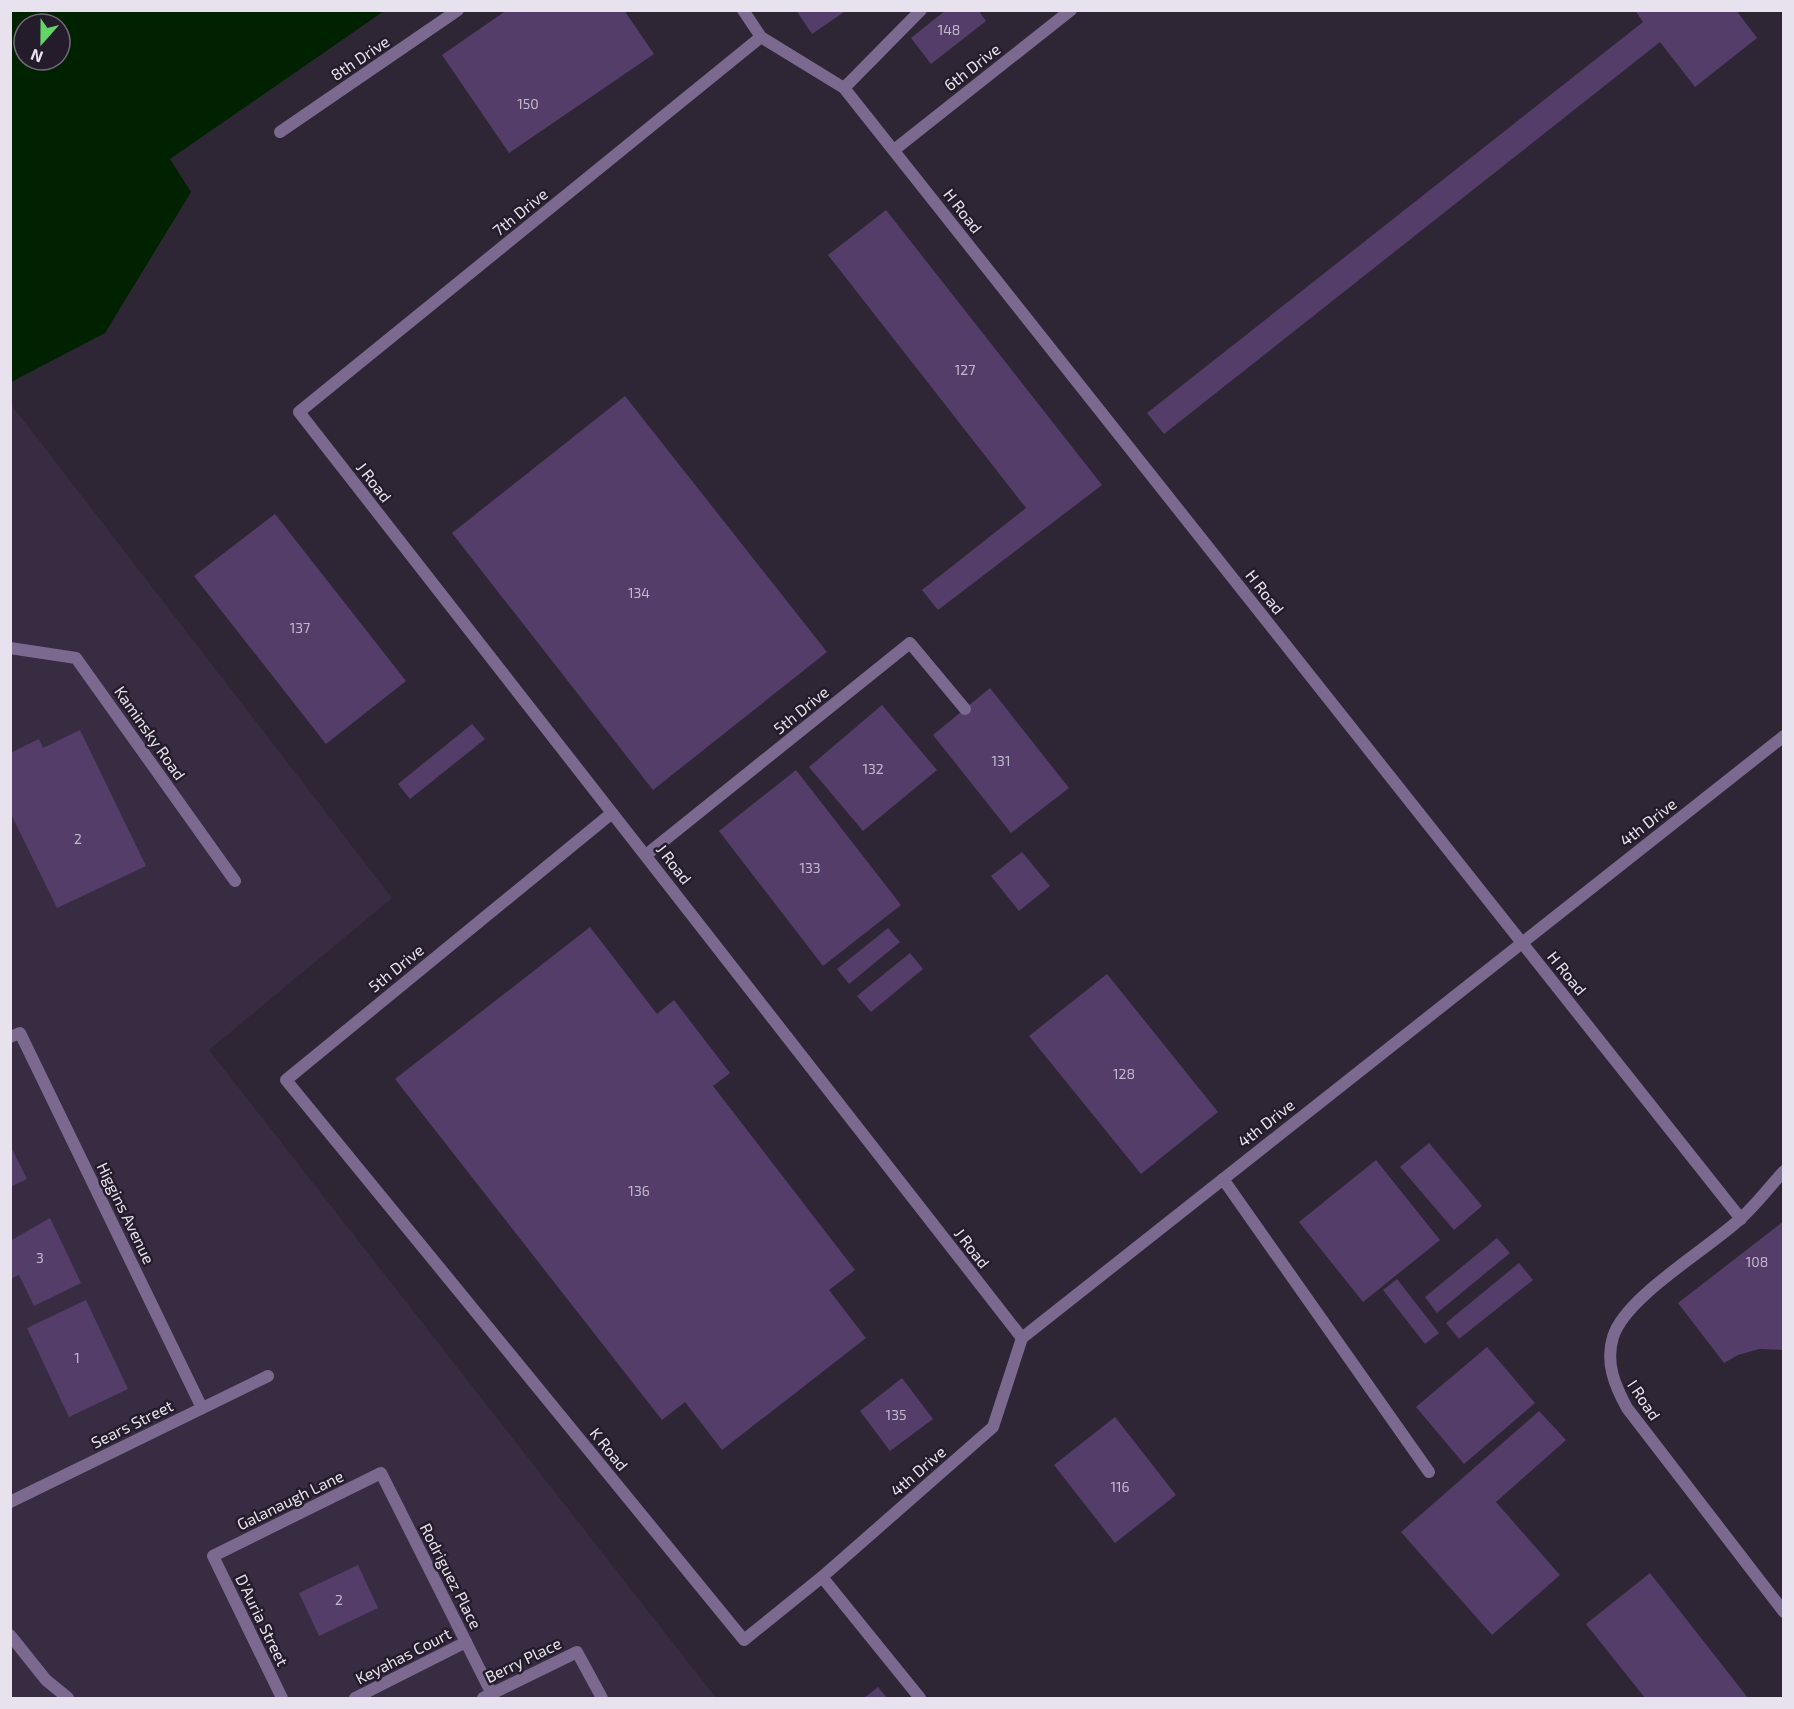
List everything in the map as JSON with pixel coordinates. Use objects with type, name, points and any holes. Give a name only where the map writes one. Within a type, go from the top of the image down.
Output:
[{"type":"lane","name":"8th Drive","points":[[280,132],[458,10]]},
{"type":"lane","name":"H Road","points":[[743,10],[761,38],[844,88],[1741,1219]]},
{"type":"lane","points":[[844,88],[921,10]]},
{"type":"lane","name":"6th Drive","points":[[894,150],[1071,10]]},
{"type":"lane","name":"7th Drive","points":[[299,412],[761,38]]},
{"type":"lane","name":"J Road","points":[[299,412],[1022,1338]]},
{"type":"lane","name":"5th Drive","points":[[646,855],[910,643],[964,709]]},
{"type":"lane","name":"Kaminsky Road","points":[[10,648],[76,658],[235,881]]},
{"type":"lane","name":"4th Drive","points":[[822,1577],[993,1427],[1022,1338],[1784,736]]},
{"type":"lane","name":"5th Drive","points":[[286,1080],[612,813]]},
{"type":"lane","name":"Higgins Avenue","points":[[15,1035],[202,1408]]},
{"type":"lane","name":"K Road","points":[[286,1080],[744,1640],[822,1577]]},
{"type":"lane","name":"I Road","points":[[1784,1171],[1741,1219],[1627,1311],[1612,1338],[1611,1361],[1613,1384],[1627,1408],[1784,1612]]},
{"type":"lane","points":[[1223,1179],[1429,1472]]},
{"type":"lane","name":"Sears Street","points":[[10,1502],[268,1376]]},
{"type":"lane","name":"Galanaugh Lane","points":[[213,1556],[381,1473]]},
{"type":"lane","name":"Rodriguez Place","points":[[381,1473],[466,1642],[488,1696]]},
{"type":"lane","name":"D'Auria Street","points":[[213,1556],[282,1698]]},
{"type":"lane","points":[[822,1577],[920,1698]]},
{"type":"lane","points":[[10,1635],[46,1680],[68,1698]]},
{"type":"lane","name":"Keyahas Court","points":[[355,1698],[466,1642]]},
{"type":"lane","name":"Berry Place","points":[[488,1696],[577,1652],[602,1698]]},
{"type":"shaded area","points":[[11,10],[384,10],[170,159],[191,192],[105,333],[11,382]]},
{"type":"shaded area","points":[[10,403],[392,898],[209,1050],[716,1698],[11,1698]]},
{"type":"building","points":[[507,10],[624,10],[654,54],[509,153],[442,55]]},
{"type":"building","points":[[796,10],[847,10],[812,34]]},
{"type":"building","points":[[946,10],[978,10],[986,21],[931,64],[911,38]]},
{"type":"building","points":[[1635,10],[1736,10],[1757,38],[1695,87],[1660,42],[1164,434],[1147,413],[1643,22]]},
{"type":"building","points":[[886,210],[1102,485],[938,610],[922,590],[1026,508],[828,255]]},
{"type":"building","points":[[625,396],[827,652],[653,790],[452,533]]},
{"type":"building","points":[[275,514],[406,681],[326,744],[194,576]]},
{"type":"building","points":[[990,688],[1069,788],[1011,833],[933,735]]},
{"type":"building","points":[[882,705],[937,770],[863,831],[809,767]]},
{"type":"building","points":[[472,724],[485,739],[410,799],[398,784]]},
{"type":"building","points":[[80,730],[146,866],[57,908],[10,812],[10,753],[39,739],[43,748]]},
{"type":"building","points":[[796,770],[901,905],[823,966],[719,831]]},
{"type":"building","points":[[1022,852],[1050,886],[1019,911],[991,876]]},
{"type":"building","points":[[590,927],[657,1014],[674,1000],[730,1073],[713,1086],[855,1270],[829,1290],[866,1338],[722,1450],[685,1402],[662,1420],[395,1079]]},
{"type":"building","points":[[888,928],[900,942],[849,984],[837,969]]},
{"type":"building","points":[[910,953],[923,969],[871,1012],[857,996]]},
{"type":"building","points":[[1107,974],[1218,1112],[1141,1174],[1029,1036]]},
{"type":"building","points":[[1429,1143],[1482,1206],[1454,1230],[1400,1167]]},
{"type":"building","points":[[10,1145],[27,1179],[10,1187]]},
{"type":"building","points":[[1376,1160],[1440,1240],[1363,1302],[1299,1222]]},
{"type":"building","points":[[50,1218],[81,1283],[34,1306],[19,1275],[10,1279],[10,1241]]},
{"type":"building","points":[[1784,1221],[1784,1350],[1759,1349],[1738,1355],[1724,1363],[1678,1303]]},
{"type":"building","points":[[1497,1238],[1510,1253],[1437,1313],[1425,1297]]},
{"type":"building","points":[[1519,1263],[1533,1280],[1459,1339],[1446,1323]]},
{"type":"building","points":[[1397,1279],[1439,1333],[1425,1344],[1383,1290]]},
{"type":"building","points":[[86,1300],[128,1389],[69,1417],[27,1328]]},
{"type":"building","points":[[1487,1347],[1535,1403],[1464,1464],[1416,1407]]},
{"type":"building","points":[[902,1378],[933,1419],[890,1451],[860,1411]]},
{"type":"building","points":[[1539,1411],[1566,1440],[1496,1502],[1560,1575],[1492,1635],[1401,1532]]},
{"type":"building","points":[[1115,1417],[1176,1495],[1115,1543],[1054,1465]]},
{"type":"building","points":[[358,1565],[378,1608],[319,1636],[299,1593]]},
{"type":"building","points":[[1650,1573],[1748,1698],[1645,1698],[1586,1624]]},
{"type":"building","points":[[878,1687],[887,1698],[864,1698]]}]
